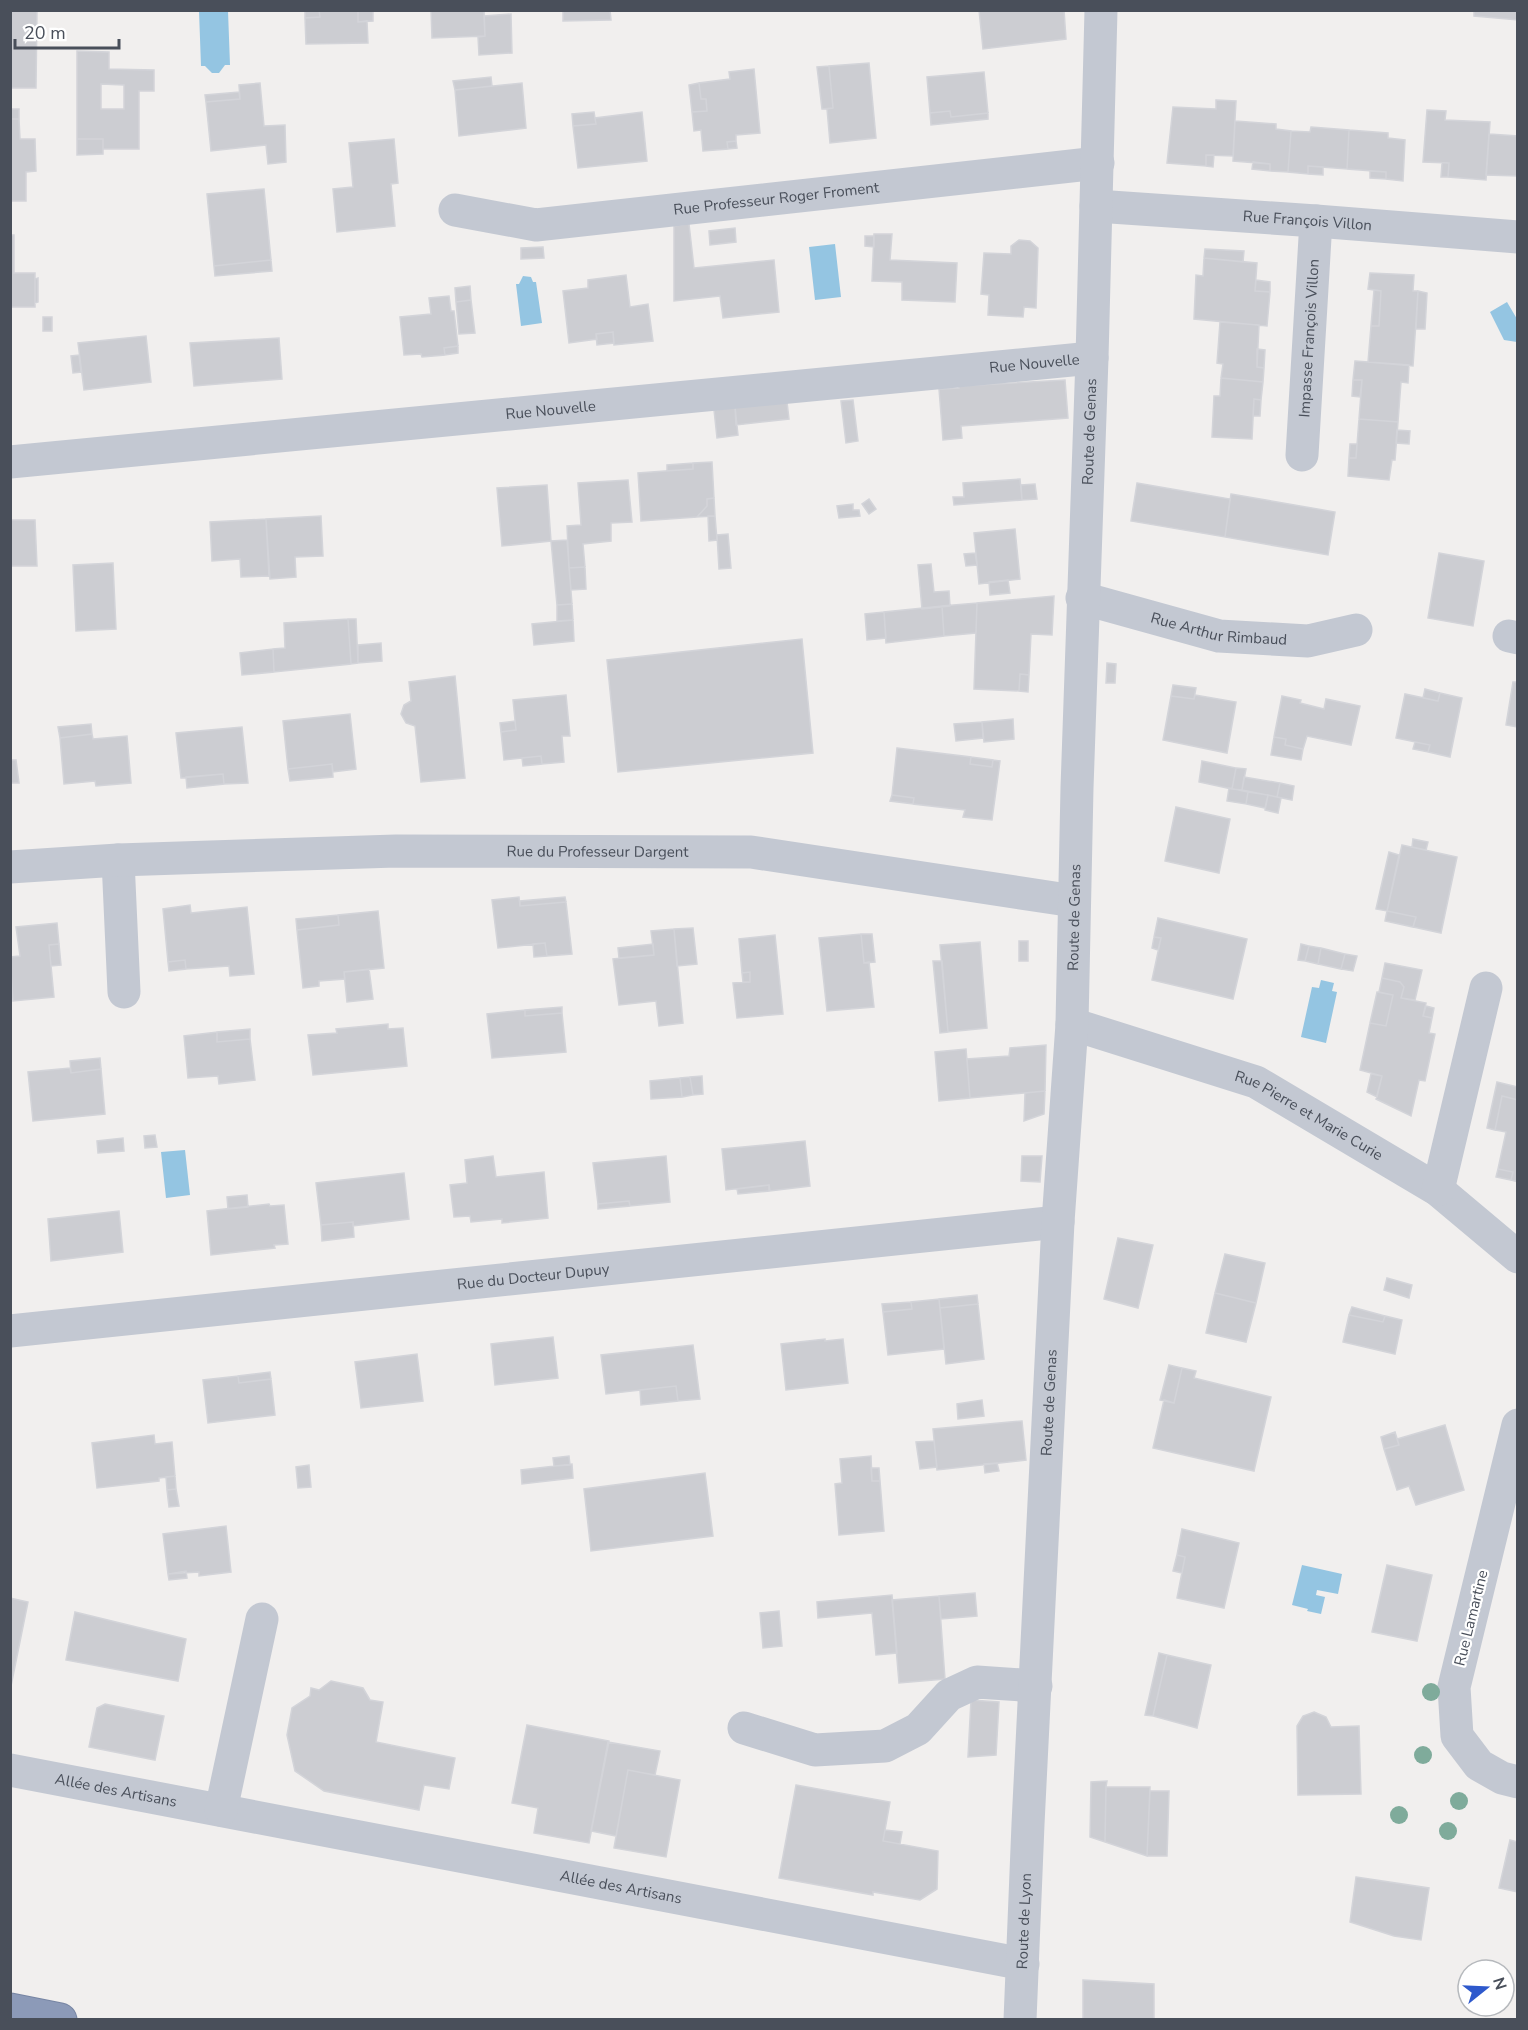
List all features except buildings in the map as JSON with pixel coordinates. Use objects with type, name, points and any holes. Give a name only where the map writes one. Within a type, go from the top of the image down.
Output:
[{"type":"highway","points":[[10,2010],[60,2019]]},
{"type":"street","name":"Route de Genas","points":[[1028,1824],[1058,1222],[1072,1024],[1082,597],[1092,358],[1101,10]]},
{"type":"street","name":"Rue Professeur Roger Froment","points":[[455,210],[536,225],[1098,163]]},
{"type":"street","name":"Rue François Villon","points":[[1096,206],[1518,237]]},
{"type":"street","name":"Impasse François Villon","points":[[1302,455],[1316,221]]},
{"type":"street","name":"Rue Nouvelle","points":[[10,462],[1092,358]]},
{"type":"street","name":"Rue Arthur Rimbaud","points":[[1082,597],[1219,636],[1308,642],[1356,630]]},
{"type":"street","name":"Rue du Professeur Dargent","points":[[10,867],[118,860],[396,851],[751,852],[1074,901]]},
{"type":"street","points":[[118,860],[124,992]]},
{"type":"street","points":[[1438,1190],[1486,988]]},
{"type":"street","name":"Rue Pierre et Marie Curie","points":[[1072,1024],[1256,1082],[1438,1190],[1518,1257]]},
{"type":"street","name":"Rue du Docteur Dupuy","points":[[10,1331],[1058,1222]]},
{"type":"street","name":"Rue Lamartine","points":[[1518,1425],[1454,1687],[1456,1736],[1479,1765],[1502,1778],[1518,1782]]},
{"type":"street","points":[[221,1810],[262,1619]]},
{"type":"street","points":[[744,1728],[815,1750],[885,1746],[918,1729],[950,1695],[977,1682],[1035,1686]]},
{"type":"street","name":"Allée des Artisans","points":[[10,1770],[1023,1964]]},
{"type":"street","name":"Route de Lyon","points":[[1020,2019],[1028,1824]]},
{"type":"water","points":[[199,11],[228,11],[230,65],[225,65],[219,73],[212,73],[205,66],[201,66]]},
{"type":"water","points":[[835,244],[841,297],[815,300],[809,247]]},
{"type":"water","points":[[523,276],[531,277],[533,282],[536,282],[542,323],[521,326],[516,284],[519,284]]},
{"type":"water","points":[[1507,302],[1517,319],[1517,342],[1504,340],[1490,312]]},
{"type":"water","points":[[1321,980],[1334,983],[1332,991],[1337,992],[1326,1043],[1301,1037],[1312,987],[1319,988]]},
{"type":"water","points":[[185,1150],[190,1195],[166,1198],[161,1152]]},
{"type":"water","points":[[1302,1565],[1342,1574],[1338,1594],[1317,1590],[1316,1595],[1325,1597],[1321,1614],[1292,1605]]}]
